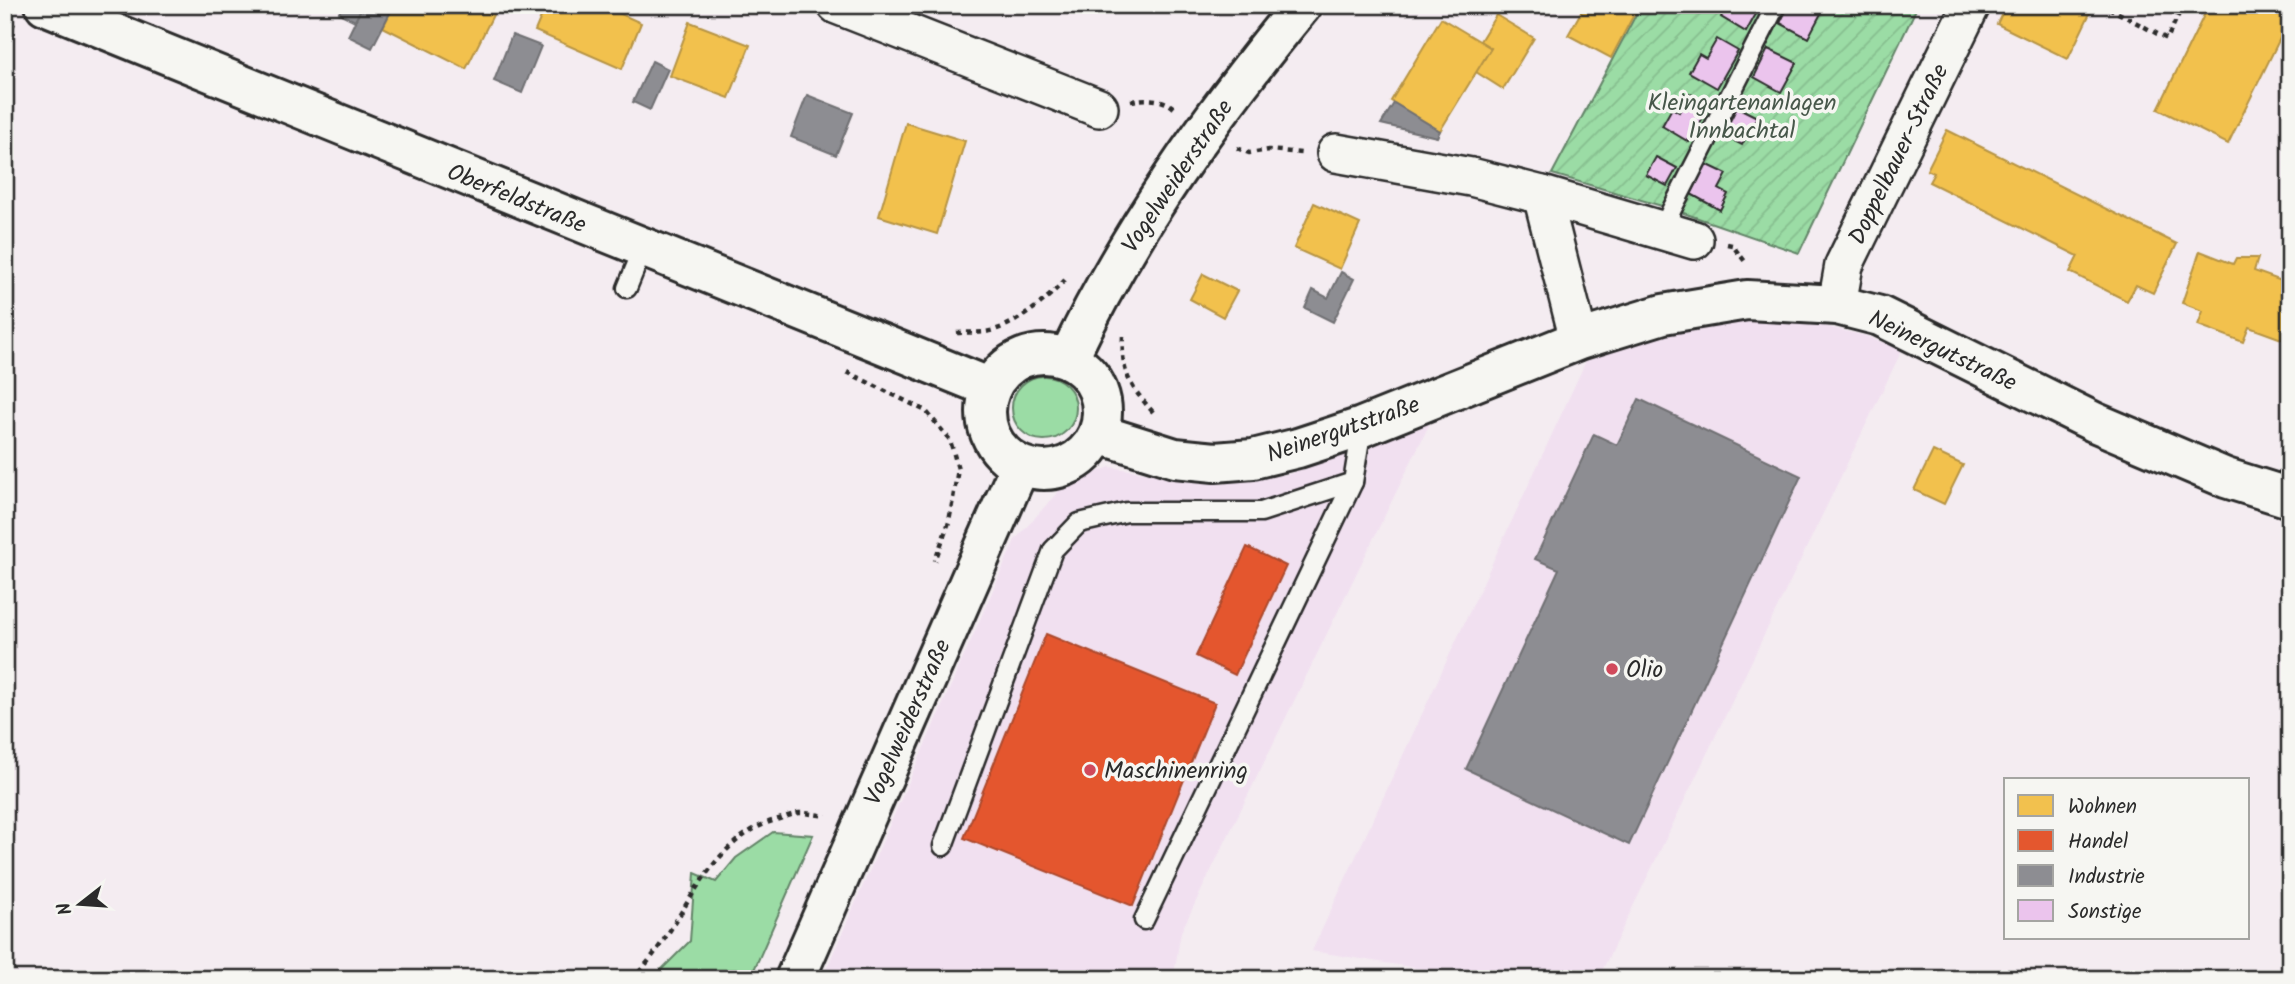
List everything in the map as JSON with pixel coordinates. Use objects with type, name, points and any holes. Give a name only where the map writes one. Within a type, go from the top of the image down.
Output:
[{"type":"main road","name":"Oberfeldstraße","points":[[45,5],[990,388]]},
{"type":"main road","name":"Vogelweiderstraße","points":[[1068,359],[1193,122],[1302,5]]},
{"type":"main road","name":"Neinergutstraße","points":[[1099,434],[1175,458],[1215,462],[1253,459],[1298,448],[1362,427],[1579,340],[1663,314],[1747,300],[1837,305],[1880,316],[2094,422],[2226,478],[2290,498]]},
{"type":"main road","points":[[1032,354],[1051,354],[1068,359],[1083,368],[1095,383],[1102,399],[1103,417],[1099,434],[1091,448],[1080,459],[1066,467],[1035,471],[1020,466],[1005,456],[993,442],[987,424],[986,406],[990,388],[1001,373],[1015,361],[1032,354]]},
{"type":"main road","name":"Vogelweiderstraße","points":[[795,979],[1020,466]]},
{"type":"street","points":[[837,5],[1099,108]]},
{"type":"street","name":"Doppelbauer-Straße","points":[[1837,305],[1844,265],[1971,5]]},
{"type":"street","points":[[1336,153],[1471,177],[1542,195],[1678,236]]},
{"type":"street","points":[[1542,195],[1579,340]]},
{"type":"lane","points":[[1678,236],[1672,209],[1776,5]]},
{"type":"lane","points":[[627,288],[643,249]]},
{"type":"lane","points":[[1144,920],[1353,482],[1362,427]]},
{"type":"lane","points":[[943,846],[1053,550],[1079,523],[1127,512],[1261,512],[1353,482]]},
{"type":"path","points":[[2109,8],[2167,39],[2183,5]]},
{"type":"path","points":[[1099,108],[1143,99],[1168,103],[1193,122],[1242,151],[1249,153],[1269,150],[1324,156],[1336,153]]},
{"type":"path","points":[[957,333],[988,331],[1028,314],[1051,296]]},
{"type":"path","points":[[926,411],[950,440],[958,469],[949,522],[931,573]]},
{"type":"path","points":[[632,979],[649,963],[703,878],[735,841],[766,822],[799,813],[830,816],[825,829]]},
{"type":"shaded area","points":[[1790,318],[1866,336],[1902,350],[1598,979],[1483,979],[1312,951],[1586,361],[1686,327]]},
{"type":"shaded area","points":[[1431,421],[1181,932],[1173,979],[822,979],[1015,540],[1064,485],[1110,467],[1222,484],[1289,474]]},
{"type":"green space","name":"Kleingartenanlagen Innbachtal","points":[[1641,5],[1918,5],[1799,253],[1672,209],[1552,174]]},
{"type":"green space","points":[[1044,376],[1056,378],[1067,385],[1074,396],[1074,420],[1067,431],[1056,438],[1044,440],[1032,438],[1021,431],[1014,420],[1012,408],[1014,396],[1021,385],[1032,378]]},
{"type":"green space","points":[[773,832],[813,835],[750,979],[652,979],[690,941],[695,873],[716,882],[736,858]]},
{"type":"building: Wohnen","points":[[394,5],[480,5],[494,13],[466,69],[383,27]]},
{"type":"building: Wohnen","points":[[546,5],[601,5],[641,23],[622,69],[535,31]]},
{"type":"building: Wohnen","points":[[1585,5],[1639,5],[1611,58],[1568,35]]},
{"type":"building: Wohnen","points":[[2006,5],[2094,5],[2068,59],[1997,24]]},
{"type":"building: Wohnen","points":[[2209,5],[2274,5],[2290,13],[2290,18],[2228,144],[2158,109]]},
{"type":"building: Wohnen","points":[[1496,15],[1534,38],[1503,89],[1476,72],[1491,48],[1480,41]]},
{"type":"building: Wohnen","points":[[1441,18],[1491,48],[1440,131],[1391,101]]},
{"type":"building: Wohnen","points":[[690,22],[750,45],[729,98],[670,76]]},
{"type":"building: Wohnen","points":[[906,123],[965,141],[937,234],[879,216]]},
{"type":"building: Wohnen","points":[[1947,130],[2177,244],[2153,293],[2136,285],[2127,301],[2070,272],[2078,256],[1929,182],[1934,173],[1927,170]]},
{"type":"building: Wohnen","points":[[1314,203],[1360,224],[1340,269],[1294,248]]},
{"type":"building: Wohnen","points":[[2200,251],[2233,264],[2236,258],[2258,258],[2254,271],[2290,284],[2290,342],[2249,327],[2243,342],[2198,325],[2203,311],[2182,303]]},
{"type":"building: Wohnen","points":[[1203,274],[1237,291],[1223,317],[1190,299]]},
{"type":"building: Wohnen","points":[[1933,451],[1963,465],[1944,504],[1914,490]]},
{"type":"building: Handel","points":[[1247,547],[1286,566],[1235,675],[1196,656]]},
{"type":"building: Handel","name":"Maschinenring","points":[[1046,634],[1215,703],[1133,906],[964,838]]},
{"type":"building: Industrie","points":[[343,5],[363,5],[355,21],[339,13]]},
{"type":"building: Industrie","points":[[363,5],[394,5],[372,48],[348,36]]},
{"type":"building: Industrie","points":[[512,35],[541,46],[522,93],[494,81]]},
{"type":"building: Industrie","points":[[652,61],[668,69],[650,110],[633,102]]},
{"type":"building: Industrie","points":[[807,95],[853,113],[836,155],[791,137]]},
{"type":"building: Industrie","points":[[1394,103],[1440,131],[1437,137],[1381,124]]},
{"type":"building: Industrie","points":[[1341,272],[1354,279],[1333,322],[1305,308],[1313,290],[1328,298]]},
{"type":"building: Industrie","name":"Olio","points":[[1639,399],[1801,476],[1629,845],[1466,769],[1559,569],[1535,559],[1594,434],[1617,445]]},
{"type":"building: Sonstige","points":[[1727,5],[1761,5],[1746,32],[1721,17]]},
{"type":"building: Sonstige","points":[[1789,5],[1825,6],[1808,38],[1780,23]]},
{"type":"building: Sonstige","points":[[1717,39],[1738,51],[1717,88],[1689,72],[1699,54],[1706,58]]},
{"type":"building: Sonstige","points":[[1768,49],[1797,63],[1781,92],[1754,77]]},
{"type":"building: Sonstige","points":[[1689,93],[1710,105],[1689,142],[1662,126],[1672,108],[1679,112]]},
{"type":"building: Sonstige","points":[[1737,107],[1757,117],[1742,145],[1723,135]]},
{"type":"building: Sonstige","points":[[1656,157],[1677,168],[1667,186],[1646,175]]},
{"type":"building: Sonstige","points":[[1706,164],[1727,174],[1719,189],[1728,194],[1720,210],[1691,194]]},
{"type":"place","name":"Olio","points":[[1612,669]]},
{"type":"place","name":"Maschinenring","points":[[1090,770]]}]
